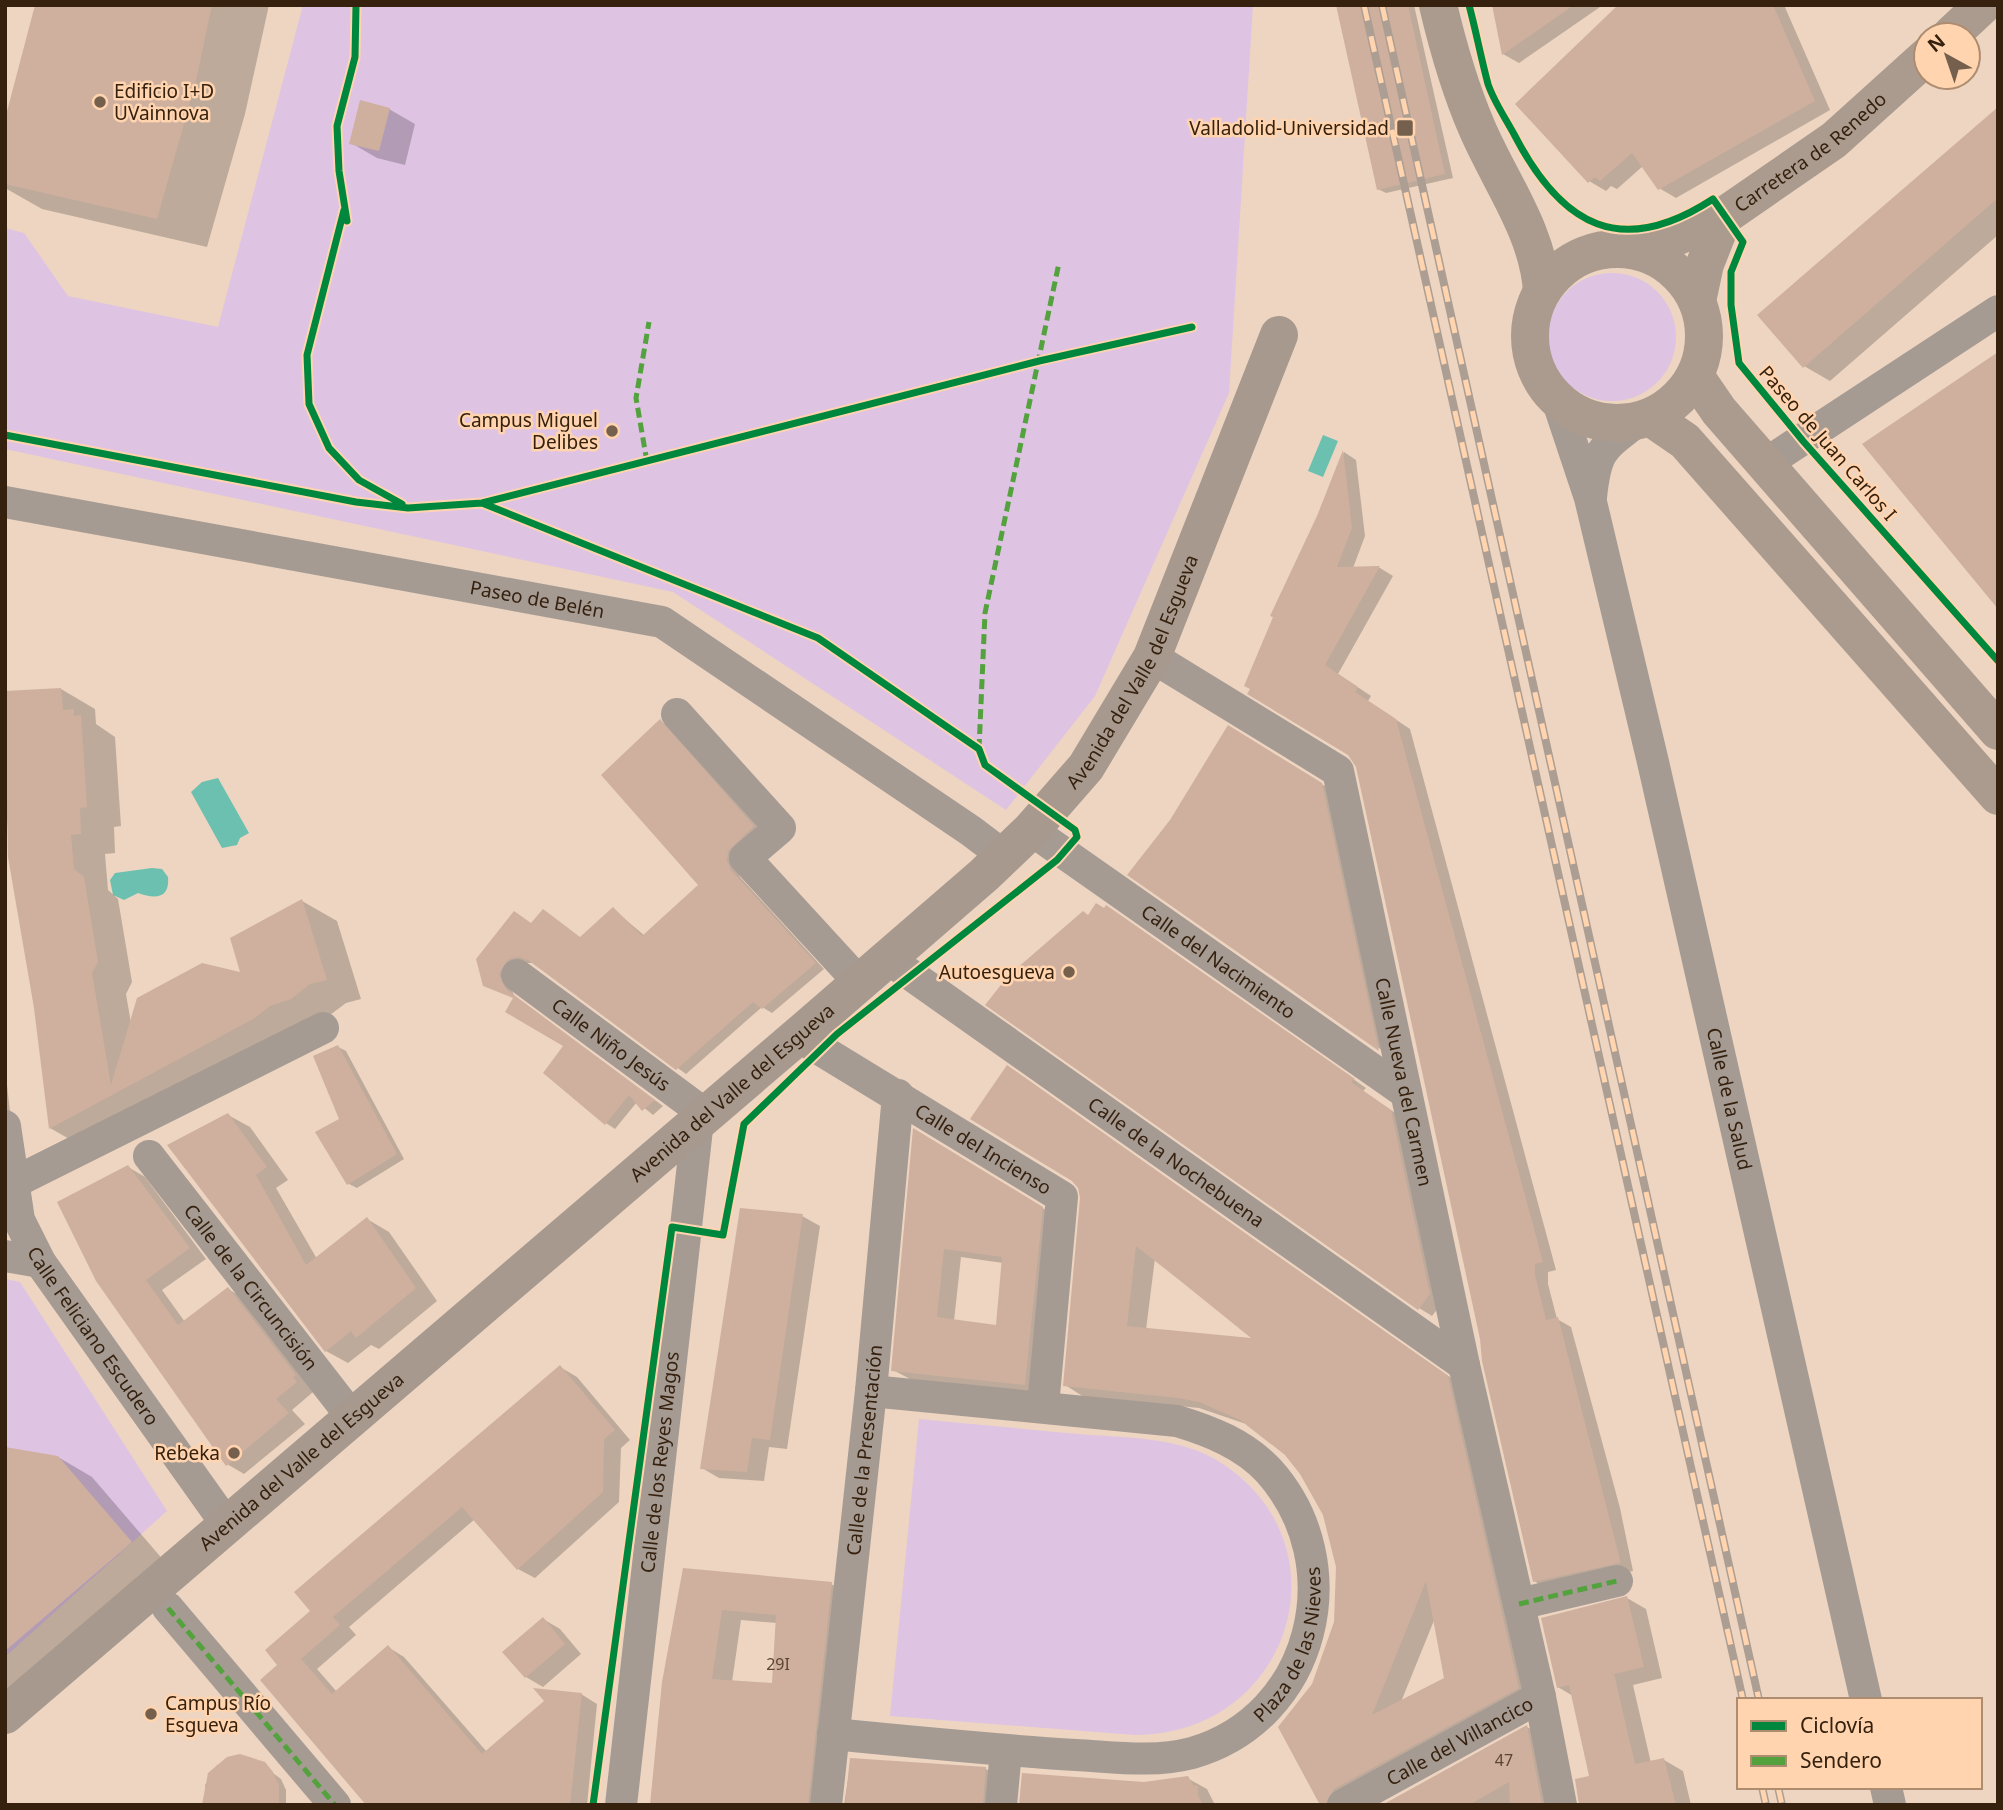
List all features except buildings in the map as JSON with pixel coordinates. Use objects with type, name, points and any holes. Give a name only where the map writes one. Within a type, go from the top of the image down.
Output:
[{"type":"main road","points":[[1438,5],[1448,48],[1476,127],[1536,250],[1542,291]]},
{"type":"main road","points":[[1966,21],[1983,5]]},
{"type":"main road","name":"Carretera de Renedo","points":[[1641,252],[1724,216],[1834,140],[1912,70]]},
{"type":"main road","points":[[1508,189],[1534,215],[1556,231],[1577,244],[1597,251]]},
{"type":"main road","name":"Carretera de Renedo","points":[[1697,301],[1705,264],[1724,216]]},
{"type":"main road","points":[[1619,248],[1641,252],[1669,265],[1690,288],[1697,301],[1704,339],[1695,376],[1676,400],[1643,419],[1605,424],[1588,419],[1558,402],[1538,374],[1529,341],[1534,307],[1542,291],[1560,270],[1597,251],[1619,248]]},
{"type":"main road","points":[[1695,376],[1719,411],[1998,731]]},
{"type":"main road","points":[[1643,419],[1685,441],[1998,796]]},
{"type":"street","points":[[1765,464],[1998,311]]},
{"type":"street","name":"Avenida del Valle del Esgueva","points":[[5,1715],[798,1036],[1031,830],[1098,750],[1152,657],[1279,335]]},
{"type":"street","name":"Calle de la Salud","points":[[1558,402],[1590,498],[1866,1698]]},
{"type":"street","name":"Calle de la Salud","points":[[1590,498],[1594,470],[1602,448],[1643,419]]},
{"type":"street","name":"Paseo de Belén","points":[[5,502],[662,622],[1004,856]]},
{"type":"street","name":"Calle Nueva del Carmen","points":[[1152,657],[1338,771],[1464,1365],[1540,1697],[1561,1805]]},
{"type":"street","name":"Calle de la Nochebuena","points":[[677,714],[780,828],[745,858],[873,970],[1464,1365]]},
{"type":"street","name":"Calle del Nacimiento","points":[[1031,830],[1406,1093]]},
{"type":"street","name":"Calle Niño Jesús","points":[[517,975],[702,1117]]},
{"type":"street","points":[[13,1183],[323,1028]]},
{"type":"street","name":"Calle del Incienso","points":[[798,1036],[1062,1198],[1043,1406]]},
{"type":"street","name":"Calle de la Presentación","points":[[826,1805],[871,1391],[898,1095]]},
{"type":"street","name":"Calle de los Reyes Magos","points":[[621,1805],[702,1117]]},
{"type":"street","name":"Calle Feliciano Escudero","points":[[5,1126],[19,1220],[40,1262],[227,1525]]},
{"type":"street","name":"Calle de la Circuncisión","points":[[149,1156],[352,1417]]},
{"type":"street","points":[[5,1256],[40,1262]]},
{"type":"street","name":"Plaza de las Nieves","points":[[833,1734],[1006,1751],[1165,1759],[1230,1738],[1265,1709],[1292,1677],[1307,1639],[1315,1604],[1313,1567],[1306,1536],[1291,1501],[1268,1469],[1241,1447],[1210,1430],[1177,1421],[871,1391]]},
{"type":"street","points":[[1519,1604],[1617,1581]]},
{"type":"street","points":[[168,1608],[335,1805]]},
{"type":"street","name":"Calle del Villancico","points":[[1343,1805],[1540,1697]]},
{"type":"street","points":[[1001,1805],[1006,1751]]},
{"type":"shaded area","name":"Campus Miguel Delibes","points":[[303,5],[1253,5],[1229,393],[1095,696],[1006,810],[673,592],[5,449],[5,228],[24,233],[68,296],[218,327]]},
{"type":"shaded area","points":[[1612,273],[1636,278],[1657,292],[1671,313],[1676,337],[1671,361],[1657,382],[1636,396],[1612,401],[1588,396],[1567,382],[1553,361],[1548,337],[1553,313],[1567,292],[1588,278]]},
{"type":"shaded area","points":[[5,1279],[20,1282],[167,1511],[5,1657]]},
{"type":"shaded area","points":[[919,1419],[1150,1440],[1185,1447],[1218,1461],[1259,1496],[1283,1538],[1291,1584],[1285,1629],[1265,1670],[1232,1704],[1189,1727],[1135,1735],[890,1716]]},
{"type":"water","points":[[1323,435],[1338,441],[1323,477],[1308,471]]},
{"type":"water","points":[[218,778],[249,833],[240,838],[237,845],[222,848],[191,792],[202,782]]},
{"type":"water","points":[[162,869],[168,877],[167,890],[164,893],[150,896],[138,893],[124,900],[113,895],[110,880],[115,873]]},
{"type":"railway","points":[[1364,5],[1743,1698]]},
{"type":"railway","points":[[1382,5],[1759,1698]]},
{"type":"railway","points":[[1762,1789],[1766,1805]]},
{"type":"railway","points":[[1778,1789],[1782,1805]]},
{"type":"marked path","points":[[979,749],[985,613],[1059,263]]},
{"type":"marked path","points":[[647,462],[636,398],[649,322]]},
{"type":"marked path","points":[[1519,1604],[1617,1581]]},
{"type":"marked path","points":[[168,1608],[335,1805]]},
{"type":"cycle path","points":[[347,221],[339,171],[337,126],[355,57],[356,5]]},
{"type":"cycle path","name":"Paseo de Juan Carlos I","points":[[1469,5],[1488,84],[1497,104],[1533,167],[1553,192],[1574,211],[1597,224],[1622,229],[1650,227],[1680,217],[1713,199],[1743,242],[1731,272],[1731,305],[1739,363],[1803,441],[1998,661]]},
{"type":"cycle path","points":[[344,210],[307,355],[309,404],[329,448],[359,480],[402,504]]},
{"type":"cycle path","points":[[5,435],[356,502],[408,508],[482,503],[1039,361],[1192,327]]},
{"type":"cycle path","points":[[482,503],[818,638],[979,749],[985,765],[1075,830],[1077,837],[1057,860],[837,1034],[744,1124],[723,1235],[672,1227],[593,1805]]},
{"type":"place","name":"Edificio I+D UVainnova","points":[[100,102]]},
{"type":"place","name":"Valladolid-Universidad","points":[[1405,128]]},
{"type":"place","name":"Campus Miguel Delibes","points":[[612,431]]},
{"type":"place","name":"Autoesgueva","points":[[1069,972]]},
{"type":"place","name":"Rebeka","points":[[234,1453]]},
{"type":"place","name":"Campus Río Esgueva","points":[[151,1714]]}]
